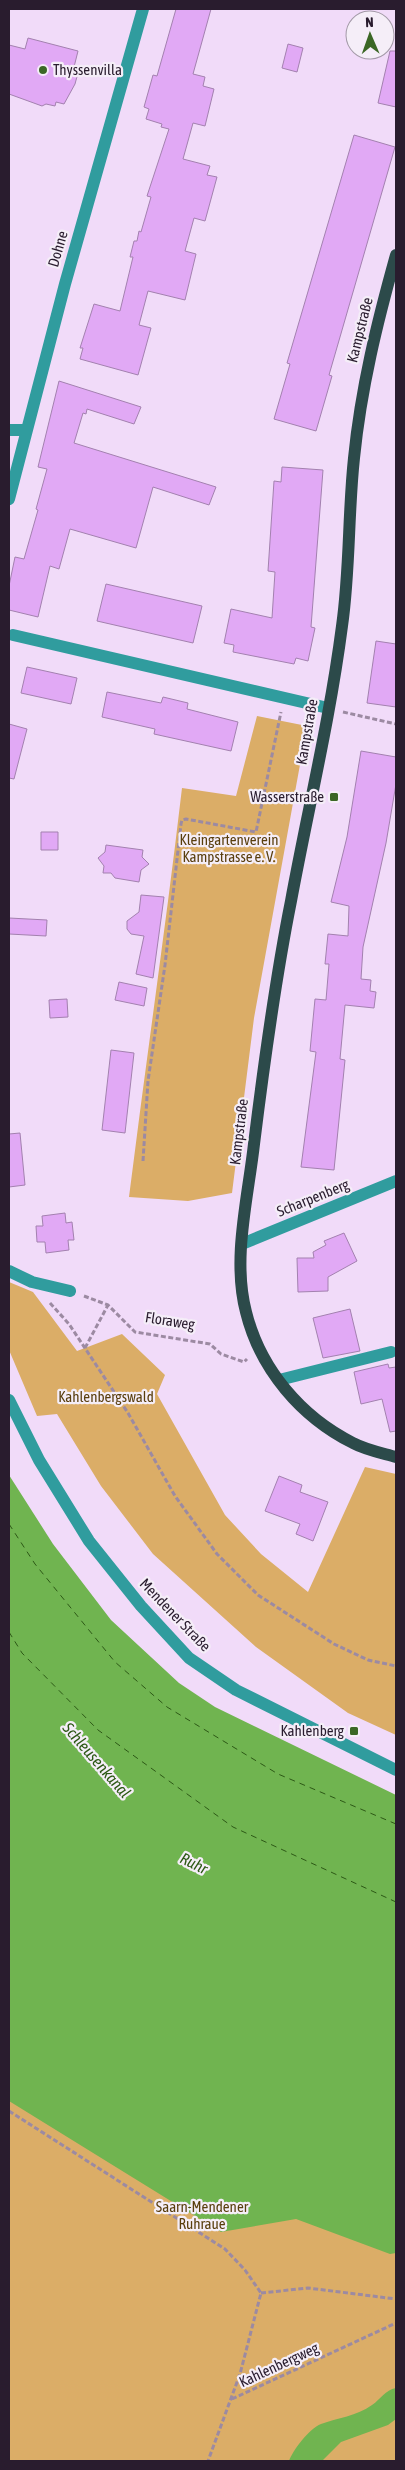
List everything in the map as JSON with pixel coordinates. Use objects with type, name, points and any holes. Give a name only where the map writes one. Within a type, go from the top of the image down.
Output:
[{"type":"main road","name":"Kampstraße","points":[[396,255],[375,328],[362,392],[354,460],[342,626],[290,903],[264,1063],[242,1244],[240,1283],[245,1310],[253,1335],[288,1395],[320,1424],[356,1445],[396,1457]]},
{"type":"street","name":"Dohne","points":[[9,499],[65,284],[143,9]]},
{"type":"street","points":[[9,430],[26,430]]},
{"type":"street","points":[[12,635],[328,708]]},
{"type":"street","name":"Scharpenberg","points":[[242,1244],[396,1181]]},
{"type":"street","points":[[9,1272],[32,1282],[70,1291]]},
{"type":"street","points":[[279,1380],[391,1352]]},
{"type":"street","name":"Mendener Straße","points":[[9,1400],[40,1460],[89,1541],[141,1606],[190,1658],[236,1690],[396,1770]]},
{"type":"path","points":[[143,1161],[148,1081],[165,966],[180,824],[182,820],[186,819],[256,832],[283,697]]},
{"type":"path","points":[[328,708],[396,724]]},
{"type":"path","points":[[32,1282],[69,1324],[128,1413],[175,1496],[224,1561],[258,1594],[334,1644],[368,1660],[396,1666]]},
{"type":"path","name":"Floraweg","points":[[70,1291],[108,1305],[134,1332],[210,1344],[221,1354],[244,1362],[247,1359]]},
{"type":"path","points":[[85,1349],[108,1305]]},
{"type":"path","points":[[9,2110],[225,2249],[245,2270],[261,2293]]},
{"type":"path","points":[[261,2293],[283,2289],[308,2288],[396,2299]]},
{"type":"path","points":[[232,2399],[261,2293]]},
{"type":"path","name":"Kahlenbergweg","points":[[208,2461],[232,2399],[396,2323]]},
{"type":"green space","name":"Kleingartenverein Kampstrasse e. V.","points":[[257,716],[307,726],[254,1018],[232,1193],[188,1201],[129,1197],[182,788],[236,796]]},
{"type":"green space","name":"Kahlenbergswald","points":[[9,1282],[33,1292],[77,1351],[122,1334],[165,1375],[157,1394],[225,1515],[261,1554],[308,1592],[365,1467],[396,1474],[396,1735],[348,1713],[256,1647],[153,1554],[101,1486],[57,1414],[37,1416],[9,1350]]},
{"type":"green space","name":"Saarn-Mendener Ruhraue","points":[[9,1829],[396,1970],[396,2461],[9,2461]]},
{"type":"water","points":[[9,1475],[53,1544],[111,1620],[179,1683],[215,1707],[396,1795],[396,2253],[390,2254],[296,2219],[221,2232],[9,2101]]},
{"type":"water","points":[[396,2388],[396,2419],[388,2425],[341,2442],[322,2461],[289,2461],[302,2440],[316,2427],[360,2412]]},
{"type":"building","points":[[176,9],[211,9],[193,74],[205,77],[203,86],[214,89],[205,126],[193,123],[183,159],[210,166],[207,175],[217,177],[205,221],[194,218],[185,251],[196,254],[185,300],[148,291],[139,325],[151,328],[138,375],[80,359],[83,348],[80,348],[94,304],[120,311],[133,257],[130,257],[134,241],[137,241],[139,231],[141,232],[151,197],[147,196],[169,129],[161,127],[162,124],[146,119],[149,109],[144,107],[153,75],[157,76]]},
{"type":"building","name":"Thyssenvilla","points":[[28,38],[78,51],[74,67],[79,69],[75,84],[64,104],[56,102],[55,106],[46,104],[42,106],[9,94],[9,45],[25,49]]},
{"type":"building","points":[[288,44],[303,48],[297,72],[282,68]]},
{"type":"building","points":[[396,51],[396,107],[378,103],[388,60],[395,60]]},
{"type":"building","points":[[354,135],[395,147],[329,375],[332,376],[316,431],[274,419],[290,364],[287,363]]},
{"type":"building","points":[[59,381],[141,407],[134,424],[87,409],[86,414],[83,413],[74,443],[216,487],[209,505],[153,487],[136,548],[70,529],[59,569],[50,566],[38,617],[9,610],[9,586],[15,557],[24,559],[38,510],[36,509],[47,469],[38,467]]},
{"type":"building","points":[[282,467],[323,470],[311,627],[315,628],[308,661],[296,658],[294,664],[233,652],[234,645],[224,643],[231,609],[272,618],[275,572],[268,571],[274,481],[281,482]]},
{"type":"building","points":[[106,584],[202,606],[193,643],[97,621]]},
{"type":"building","points":[[376,641],[396,644],[396,707],[367,703]]},
{"type":"building","points":[[27,667],[77,678],[71,704],[21,693]]},
{"type":"building","points":[[107,692],[161,703],[163,697],[188,703],[187,709],[238,722],[231,751],[154,734],[155,729],[102,717]]},
{"type":"building","points":[[9,724],[27,729],[14,779],[9,778]]},
{"type":"building","points":[[361,751],[396,757],[396,784],[386,843],[363,947],[361,979],[371,980],[370,991],[376,992],[374,1008],[345,1005],[340,1059],[345,1060],[334,1170],[301,1167],[316,1052],[310,1051],[315,999],[326,1000],[329,964],[325,964],[328,934],[348,936],[349,906],[331,902],[347,837]]},
{"type":"building","points":[[41,832],[58,832],[58,850],[41,850]]},
{"type":"building","points":[[106,845],[143,850],[142,857],[149,864],[141,870],[139,882],[115,878],[111,873],[103,873],[104,866],[98,858],[105,852]]},
{"type":"building","points":[[141,895],[164,897],[153,978],[136,974],[144,936],[131,934],[127,929],[127,921],[139,912]]},
{"type":"building","points":[[9,918],[47,920],[46,936],[9,934]]},
{"type":"building","points":[[119,982],[147,988],[144,1006],[115,1000]]},
{"type":"building","points":[[67,999],[68,1017],[50,1018],[49,1000]]},
{"type":"building","points":[[111,1050],[134,1053],[125,1133],[102,1130]]},
{"type":"building","points":[[20,1133],[25,1185],[9,1187],[9,1134]]},
{"type":"building","points":[[65,1213],[66,1223],[72,1222],[74,1240],[68,1240],[69,1250],[46,1253],[45,1242],[37,1242],[36,1226],[43,1226],[42,1216]]},
{"type":"building","points":[[344,1233],[357,1261],[328,1277],[328,1291],[298,1292],[297,1258],[314,1258],[313,1252],[326,1245],[324,1241]]},
{"type":"building","points":[[350,1309],[360,1351],[323,1358],[313,1318]]},
{"type":"building","points":[[388,1364],[389,1368],[396,1367],[396,1431],[390,1432],[382,1399],[361,1404],[354,1372]]},
{"type":"building","points":[[279,1476],[302,1485],[300,1492],[328,1502],[313,1541],[296,1534],[300,1524],[265,1511]]},
{"type":"ferry route","points":[[9,1524],[35,1564],[115,1662],[167,1707],[278,1774],[396,1824]]},
{"type":"ferry route","points":[[9,1632],[22,1653],[98,1730],[233,1827],[396,1902]]},
{"type":"place","name":"Thyssenvilla","points":[[43,70]]},
{"type":"place","name":"Wasserstraße","points":[[334,797]]},
{"type":"place","name":"Kahlenberg","points":[[354,1731]]},
{"type":"water label","name":"Schleusenkanal","points":[[97,1760]]},
{"type":"water label","name":"Ruhr","points":[[194,1863]]}]
